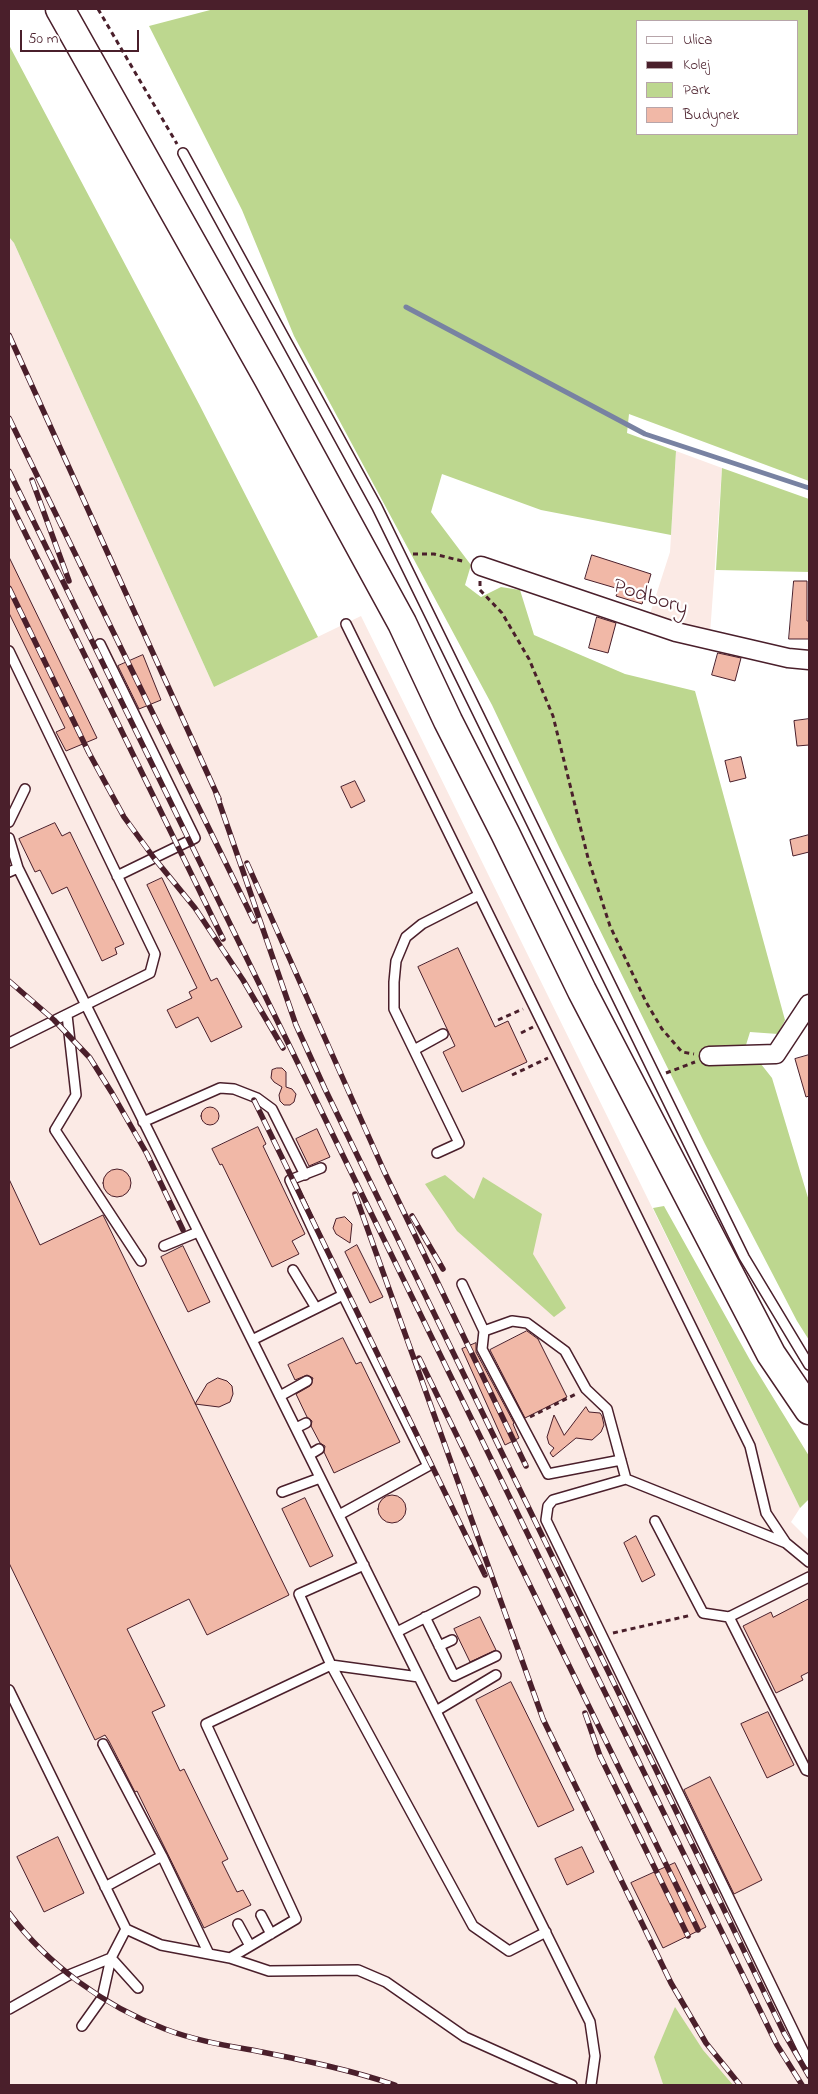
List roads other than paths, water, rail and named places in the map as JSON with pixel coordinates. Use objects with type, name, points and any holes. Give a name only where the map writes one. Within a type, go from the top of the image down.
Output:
[{"type":"main road","points":[[60,9],[351,526],[402,623],[448,721],[582,991],[771,1354],[809,1410]]},
{"type":"street","name":"Podbory","points":[[481,566],[676,632],[788,658],[809,660]]},
{"type":"street","points":[[709,1056],[776,1054],[809,1004]]},
{"type":"lane","points":[[183,154],[376,507],[744,1257],[809,1365]]},
{"type":"lane","points":[[346,624],[750,1446],[766,1513],[786,1543],[809,1562]]},
{"type":"lane","points":[[100,644],[195,838],[117,876]]},
{"type":"lane","points":[[9,652],[155,954],[150,973],[9,1043]]},
{"type":"lane","points":[[9,822],[25,789]]},
{"type":"lane","points":[[9,838],[13,870],[86,1006],[590,2022],[595,2056],[591,2085]]},
{"type":"lane","points":[[437,1153],[459,1143],[394,1009],[396,961],[406,937],[422,924],[479,895]]},
{"type":"lane","points":[[67,1015],[76,1095],[56,1130],[140,1261]]},
{"type":"lane","points":[[414,1050],[443,1034]]},
{"type":"lane","points":[[143,1122],[220,1088],[234,1089],[257,1098],[272,1109],[305,1174]]},
{"type":"lane","points":[[321,1168],[290,1180],[343,1296],[428,1466],[339,1515]]},
{"type":"lane","points":[[164,1246],[198,1232]]},
{"type":"lane","points":[[293,1270],[316,1308]]},
{"type":"lane","points":[[462,1284],[484,1331],[482,1349],[548,1474],[621,1460]]},
{"type":"lane","points":[[252,1340],[343,1296]]},
{"type":"lane","points":[[484,1331],[512,1321],[527,1323],[564,1351],[586,1389],[607,1409],[626,1479]]},
{"type":"lane","points":[[280,1396],[307,1381]]},
{"type":"lane","points":[[296,1428],[306,1423]]},
{"type":"lane","points":[[309,1455],[318,1449]]},
{"type":"lane","points":[[282,1492],[320,1478]]},
{"type":"lane","points":[[786,1543],[626,1479],[561,1496],[548,1506],[546,1512],[546,1520],[809,2063]]},
{"type":"lane","points":[[655,1521],[702,1613],[729,1617],[809,1577]]},
{"type":"lane","points":[[364,1565],[299,1594],[331,1665],[473,1926],[509,1951],[546,1932]]},
{"type":"lane","points":[[396,1632],[475,1592]]},
{"type":"lane","points":[[425,1617],[454,1676],[496,1656]]},
{"type":"lane","points":[[729,1617],[806,1770],[809,1771]]},
{"type":"lane","points":[[439,1646],[452,1640]]},
{"type":"lane","points":[[230,1958],[296,1919],[206,1724],[331,1665],[419,1677]]},
{"type":"lane","points":[[436,1711],[496,1675]]},
{"type":"lane","points":[[9,1690],[126,1930],[161,1945],[230,1958],[268,1971],[358,1970],[386,1982],[465,2037],[572,2085]]},
{"type":"lane","points":[[103,1744],[162,1856],[209,1954]]},
{"type":"lane","points":[[105,1887],[162,1856]]},
{"type":"lane","points":[[261,1915],[271,1934]]},
{"type":"lane","points":[[238,1924],[250,1946]]},
{"type":"lane","points":[[82,2026],[102,1998],[111,1958],[126,1930]]},
{"type":"lane","points":[[111,1958],[138,1988]]},
{"type":"lane","points":[[9,2009],[69,1975],[111,1958]]},
{"type":"waterway","points":[[406,307],[645,434],[809,488]]},
{"type":"railway","points":[[9,335],[219,799]]},
{"type":"railway","points":[[9,418],[254,921]]},
{"type":"railway","points":[[9,471],[777,2045],[802,2085]]},
{"type":"railway","points":[[32,480],[69,581]]},
{"type":"railway","points":[[9,500],[223,939]]},
{"type":"railway","points":[[9,588],[89,753],[124,817],[154,858],[195,908],[243,980],[283,1048]]},
{"type":"railway","points":[[216,793],[296,1025],[325,1089],[784,2033],[809,2076]]},
{"type":"railway","points":[[247,863],[384,1171],[526,1466]]},
{"type":"railway","points":[[9,981],[54,1020],[90,1058],[147,1154],[183,1230]]},
{"type":"railway","points":[[254,1100],[485,1575]]},
{"type":"railway","points":[[355,1194],[543,1719],[671,1983],[706,2043],[740,2085]]},
{"type":"railway","points":[[412,1216],[443,1269]]},
{"type":"railway","points":[[419,1358],[698,1930]]},
{"type":"railway","points":[[585,1713],[600,1756],[688,1936]]},
{"type":"railway","points":[[9,1913],[24,1932],[59,1966],[99,1996],[142,2020],[201,2040],[329,2066],[395,2085]]}]
